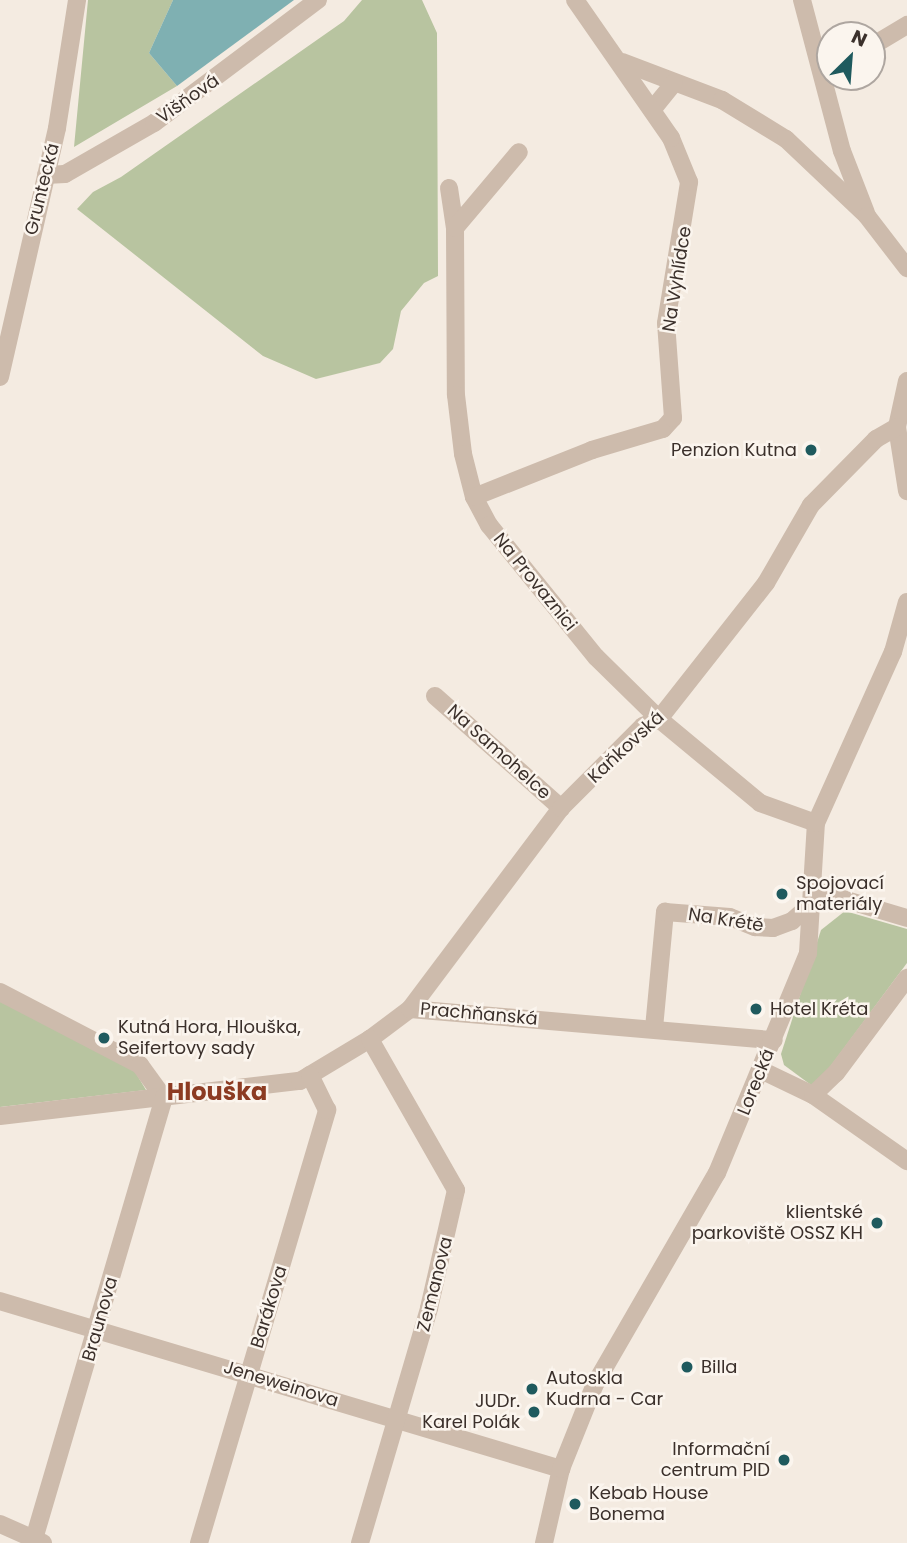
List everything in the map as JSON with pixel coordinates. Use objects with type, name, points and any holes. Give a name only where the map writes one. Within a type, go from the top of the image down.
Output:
[{"type":"street","name":"Gruntecká","points":[[0,377],[71,62],[77,0]]},
{"type":"street","name":"Višňová","points":[[46,175],[65,174],[154,123],[318,0]]},
{"type":"street","name":"Na Vyhlídce","points":[[474,497],[592,450],[663,429],[673,418],[666,323],[689,182],[682,156],[622,62],[575,0]]},
{"type":"street","points":[[802,0],[816,43]]},
{"type":"street","points":[[886,38],[907,25]]},
{"type":"street","points":[[622,62],[722,100],[786,139],[867,216],[907,268]]},
{"type":"street","points":[[652,110],[674,83]]},
{"type":"street","points":[[830,91],[842,151],[867,216]]},
{"type":"street","points":[[455,228],[519,152]]},
{"type":"street","name":"Na Provaznici","points":[[449,188],[455,228],[456,395],[463,454],[474,497],[489,525],[596,657],[659,719],[760,803],[816,823]]},
{"type":"street","points":[[907,381],[897,427],[907,492]]},
{"type":"street","name":"Kaňkovská","points":[[410,1009],[562,808],[643,726],[659,719],[766,583],[811,505],[876,439],[897,427]]},
{"type":"street","name":"Lorecká","points":[[544,1543],[561,1469],[612,1348],[717,1173],[808,953],[816,823],[893,652],[907,602]]},
{"type":"street","name":"Na Samohelce","points":[[436,696],[562,808]]},
{"type":"street","points":[[813,896],[907,918]]},
{"type":"street","name":"Na Krétě","points":[[654,1028],[665,912],[730,917],[755,928],[773,928],[792,921],[813,896]]},
{"type":"street","points":[[813,1095],[836,1073],[907,978]]},
{"type":"street","points":[[0,992],[140,1065],[164,1098]]},
{"type":"street","name":"Prachňanská","points":[[0,1116],[300,1081],[370,1039],[410,1009],[774,1040]]},
{"type":"street","name":"Zemanova","points":[[360,1543],[398,1419],[456,1190],[370,1039]]},
{"type":"street","points":[[761,1070],[813,1095],[907,1161]]},
{"type":"street","name":"Barákova","points":[[199,1543],[327,1110],[310,1074]]},
{"type":"street","name":"Braunova","points":[[39,1541],[164,1098]]},
{"type":"street","name":"Jeneweinova","points":[[0,1301],[561,1469]]},
{"type":"street","points":[[0,1524],[39,1541]]},
{"type":"green space","points":[[88,0],[173,0],[149,53],[177,86],[74,147]]},
{"type":"green space","points":[[362,0],[422,0],[437,33],[438,276],[424,283],[401,311],[393,349],[380,363],[316,379],[263,356],[77,209],[93,192],[121,177],[344,21]]},
{"type":"green space","points":[[845,911],[907,929],[907,963],[816,1086],[784,1065],[781,1054],[821,930]]},
{"type":"green space","points":[[0,1001],[134,1070],[146,1090],[0,1107]]},
{"type":"water","points":[[173,0],[294,0],[177,86],[149,53]]},
{"type":"place","name":"Penzion Kutna","points":[[811,450]]},
{"type":"place","name":"Spojovací materiály","points":[[782,894]]},
{"type":"place","name":"Hotel Kréta","points":[[756,1009]]},
{"type":"place","name":"Kutná Hora, Hlouška, Seifertovy sady","points":[[104,1038]]},
{"type":"place","name":"klientské parkoviště OSSZ KH","points":[[877,1223]]},
{"type":"place","name":"Billa","points":[[687,1367]]},
{"type":"place","name":"Autoskla Kudrna - Car","points":[[532,1389]]},
{"type":"place","name":"JUDr. Karel Polák","points":[[534,1412]]},
{"type":"place","name":"Informační centrum PID","points":[[784,1460]]},
{"type":"place","name":"Kebab House Bonema","points":[[575,1504]]},
{"type":"district","name":"Hlouška","points":[[217,1092]]}]
